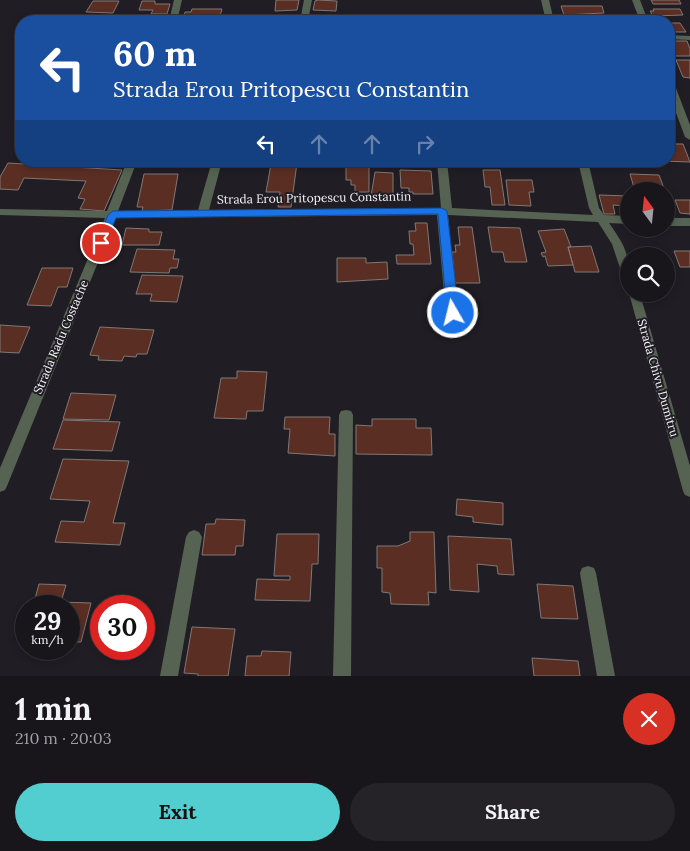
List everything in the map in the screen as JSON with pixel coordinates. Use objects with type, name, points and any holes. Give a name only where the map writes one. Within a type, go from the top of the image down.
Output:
[{"type":"street","points":[[174,15],[178,0]]},
{"type":"street","points":[[305,15],[308,0]]},
{"type":"street","points":[[544,0],[548,15]]},
{"type":"street","points":[[636,0],[642,15]]},
{"type":"street","points":[[675,98],[690,137]]},
{"type":"street","name":"Strada Radu Costache","points":[[0,486],[29,412],[113,215],[130,167]]},
{"type":"street","points":[[203,213],[215,167]]},
{"type":"street","points":[[442,167],[451,304],[456,321]]},
{"type":"street","points":[[584,167],[594,208],[620,250]]},
{"type":"street","name":"Strada Erou Pritopescu Constantin","points":[[0,212],[113,215],[444,211],[620,220]]},
{"type":"street","points":[[675,222],[690,222]]},
{"type":"street","name":"Strada Chivu Dumitru","points":[[636,302],[690,491]]},
{"type":"street","points":[[342,676],[346,415]]},
{"type":"street","points":[[169,676],[194,537]]},
{"type":"street","points":[[588,573],[606,676]]},
{"type":"lane","points":[[675,37],[690,38]]},
{"type":"building","points":[[276,0],[299,0],[297,10],[275,11]]},
{"type":"building","points":[[651,0],[679,0],[681,4],[653,4]]},
{"type":"building","points":[[93,1],[119,1],[113,13],[86,12]]},
{"type":"building","points":[[142,1],[155,1],[155,4],[170,4],[167,14],[151,14],[153,10],[139,10]]},
{"type":"building","points":[[315,1],[337,1],[336,11],[313,10]]},
{"type":"building","points":[[561,6],[602,6],[604,13],[564,15]]},
{"type":"building","points":[[192,9],[222,9],[220,15],[184,15],[185,12],[191,12]]},
{"type":"building","points":[[653,9],[680,9],[683,15],[652,15],[650,11],[654,11]]},
{"type":"building","points":[[675,23],[680,23],[686,32],[675,32]]},
{"type":"building","points":[[675,41],[687,41],[690,56],[675,56]]},
{"type":"building","points":[[676,60],[690,60],[690,78],[683,77]]},
{"type":"building","points":[[675,144],[683,144],[690,162],[675,161]]},
{"type":"building","points":[[8,163],[15,163],[15,167],[73,167],[122,170],[104,211],[80,209],[85,199],[78,198],[86,181],[24,178],[18,190],[0,189],[0,177]]},
{"type":"building","points":[[270,167],[296,167],[291,207],[278,207],[280,192],[266,192]]},
{"type":"building","points":[[346,167],[369,167],[369,192],[355,192],[355,185],[351,185],[351,180],[346,180]]},
{"type":"building","points":[[400,170],[431,171],[433,194],[413,194],[413,192],[409,192],[409,188],[401,188]]},
{"type":"building","points":[[483,170],[500,170],[505,205],[492,205],[490,187],[485,187]]},
{"type":"building","points":[[375,172],[393,173],[393,194],[388,194],[388,197],[371,196]]},
{"type":"building","points":[[144,174],[178,174],[172,210],[142,211],[143,207],[137,207]]},
{"type":"building","points":[[630,174],[659,175],[662,182],[632,182]]},
{"type":"building","points":[[506,180],[532,180],[534,192],[529,192],[531,206],[509,205]]},
{"type":"building","points":[[599,195],[620,196],[620,205],[613,205],[615,214],[604,214]]},
{"type":"building","points":[[675,200],[690,200],[690,214],[680,213]]},
{"type":"building","points":[[415,223],[427,223],[431,264],[397,264],[396,255],[414,255],[413,244],[410,244],[409,231],[416,231]]},
{"type":"building","points":[[458,227],[472,227],[480,283],[455,283],[452,252],[456,252],[455,245],[460,245]]},
{"type":"building","points":[[488,227],[520,228],[527,262],[505,262],[503,252],[492,252]]},
{"type":"building","points":[[126,228],[149,229],[149,232],[162,232],[159,245],[122,245]]},
{"type":"building","points":[[564,229],[571,247],[568,247],[573,265],[548,266],[545,256],[543,257],[541,253],[546,252],[538,231]]},
{"type":"building","points":[[591,246],[599,272],[575,272],[568,247]]},
{"type":"building","points":[[137,249],[175,250],[173,259],[179,259],[177,268],[170,268],[169,273],[130,272]]},
{"type":"building","points":[[675,251],[690,251],[690,267],[680,267]]},
{"type":"building","points":[[337,258],[366,258],[366,263],[387,262],[388,279],[337,282]]},
{"type":"building","points":[[42,268],[73,268],[67,287],[58,287],[51,306],[27,305]]},
{"type":"building","points":[[142,275],[183,276],[177,302],[150,301],[152,294],[136,294]]},
{"type":"building","points":[[0,325],[30,327],[19,353],[0,352]]},
{"type":"building","points":[[100,327],[154,330],[147,354],[137,354],[136,357],[124,356],[122,361],[98,360],[99,356],[90,355]]},
{"type":"building","points":[[237,371],[267,372],[263,411],[247,411],[246,419],[214,418],[221,378],[237,378]]},
{"type":"building","points":[[71,393],[116,395],[109,420],[63,419]]},
{"type":"building","points":[[285,417],[330,417],[329,434],[335,434],[335,456],[288,453],[290,429],[284,429]]},
{"type":"building","points":[[372,419],[416,419],[416,428],[431,428],[432,455],[356,454],[356,425],[372,426]]},
{"type":"building","points":[[63,420],[120,422],[112,451],[53,449]]},
{"type":"building","points":[[63,459],[129,461],[113,523],[125,523],[120,545],[55,542],[61,521],[84,522],[90,501],[50,499]]},
{"type":"building","points":[[457,499],[503,503],[503,525],[473,522],[473,517],[456,515]]},
{"type":"building","points":[[216,519],[245,520],[243,546],[236,546],[235,555],[202,555],[206,524],[215,524]]},
{"type":"building","points":[[410,532],[434,532],[436,593],[428,592],[429,605],[391,604],[390,593],[382,592],[382,568],[377,568],[377,546],[398,546],[410,541]]},
{"type":"building","points":[[277,534],[319,534],[318,564],[312,564],[310,601],[255,600],[257,579],[290,580],[290,576],[274,576]]},
{"type":"building","points":[[448,536],[511,539],[514,575],[498,574],[497,566],[477,564],[479,592],[450,590]]},
{"type":"building","points":[[39,584],[66,585],[63,595],[36,595]]},
{"type":"building","points":[[537,584],[573,586],[578,619],[541,618]]},
{"type":"building","points":[[80,603],[90,603],[90,607],[81,642]]},
{"type":"building","points":[[192,627],[235,629],[228,676],[198,676],[198,674],[184,673]]},
{"type":"building","points":[[262,651],[291,652],[289,676],[245,676],[247,656],[261,656]]},
{"type":"building","points":[[532,658],[578,661],[580,676],[534,676]]},
{"type":"route","points":[[101,243],[113,215],[442,211],[453,313]]}]
